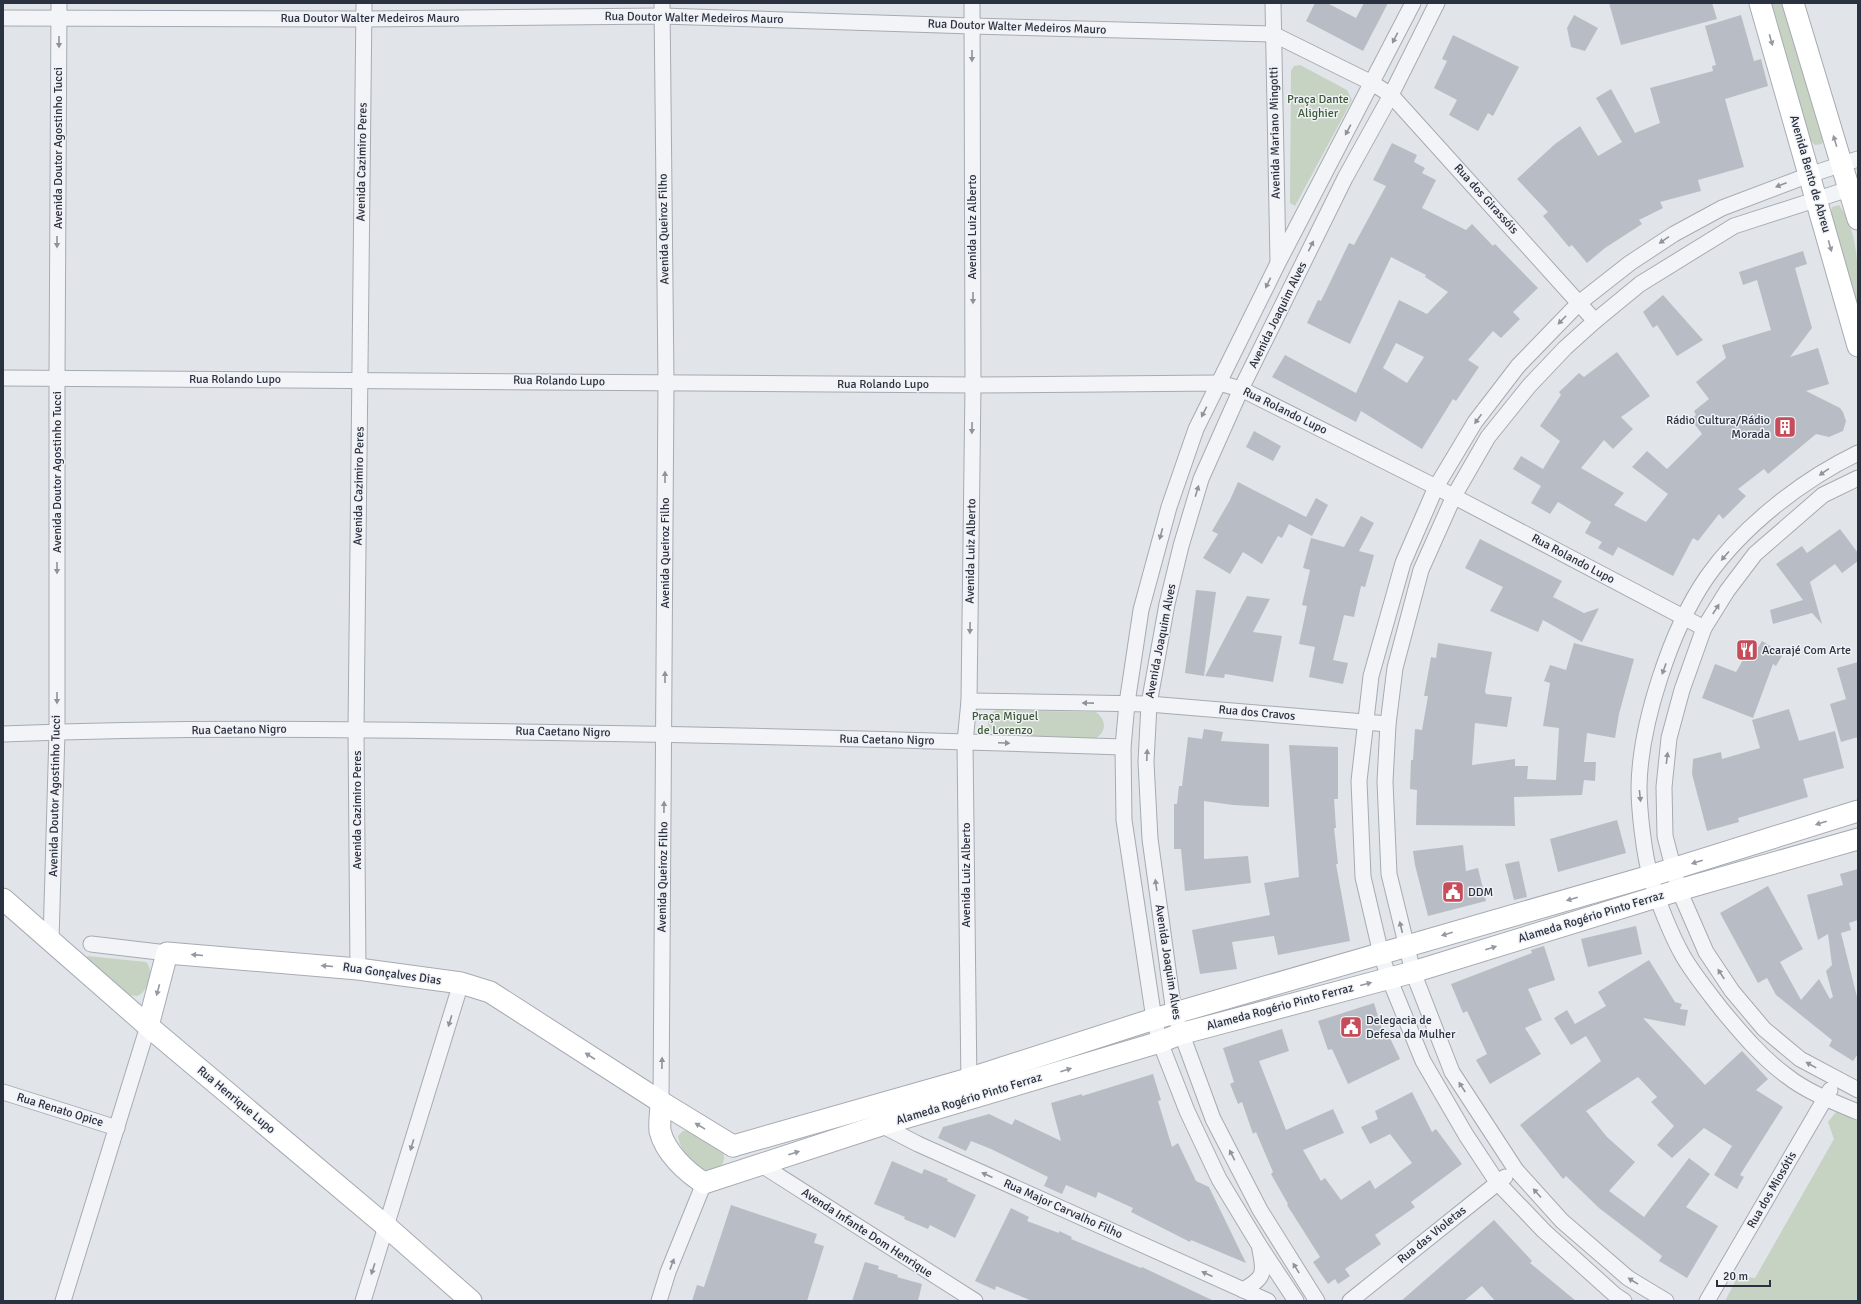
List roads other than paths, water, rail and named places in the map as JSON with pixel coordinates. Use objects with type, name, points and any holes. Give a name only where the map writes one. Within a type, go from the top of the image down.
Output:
[{"type":"street","name":"Avenida Doutor Agostinho Tucci","points":[[51,941],[57,732],[59,3]]},
{"type":"street","name":"Avenida Cazimiro Peres","points":[[358,969],[356,729],[364,3]]},
{"type":"street","name":"Avenida Luiz Alberto","points":[[969,1089],[965,742],[969,701],[973,385],[972,3]]},
{"type":"street","name":"Avenida Mariano Mingotti","points":[[1273,3],[1278,263]]},
{"type":"street","name":"Avenida Joaquim Alves","points":[[1296,1301],[1259,1245],[1219,1179],[1187,1111],[1160,1042],[1154,1018],[1124,820],[1123,747],[1127,703],[1141,610],[1169,507],[1196,429],[1278,263],[1412,3]]},
{"type":"street","name":"Avenida Joaquim Alves","points":[[1317,1301],[1260,1210],[1212,1119],[1180,1034],[1174,1013],[1150,839],[1146,762],[1149,704],[1167,604],[1180,546],[1201,478],[1241,389],[1345,178],[1391,95],[1437,3]]},
{"type":"street","name":"Avenida Bento de Abreu","points":[[1760,3],[1858,346]]},
{"type":"street","points":[[1793,3],[1850,161],[1858,218]]},
{"type":"street","name":"Rua Doutor Walter Medeiros Mauro","points":[[3,18],[364,19],[662,9],[972,26],[1273,34],[1372,83]]},
{"type":"street","name":"Avenida Queiroz Filho","points":[[661,1102],[665,734],[666,382],[662,9]]},
{"type":"street","name":"Rua dos Girassóis","points":[[1372,83],[1391,95],[1594,321]]},
{"type":"street","points":[[1624,1301],[1615,1295],[1544,1231],[1497,1182],[1466,1135],[1423,1061],[1389,978],[1381,954],[1363,877],[1359,780],[1371,676],[1403,562],[1436,486],[1475,422],[1518,366],[1579,303],[1630,263],[1674,234],[1722,208],[1810,174],[1850,161]]},
{"type":"street","points":[[1666,1301],[1628,1278],[1562,1222],[1516,1170],[1452,1072],[1413,972],[1405,946],[1389,874],[1385,782],[1388,724],[1395,668],[1421,570],[1454,496],[1488,437],[1529,386],[1565,348],[1594,321],[1640,284],[1734,226],[1854,187]]},
{"type":"street","name":"Rua Rolando Lupo","points":[[3,378],[973,385],[1219,383],[1241,389],[1436,486],[1682,618],[1704,628]]},
{"type":"street","points":[[1858,454],[1831,466],[1781,501],[1740,538],[1707,576],[1682,618],[1659,682],[1645,734],[1639,787],[1650,876],[1682,955],[1713,999],[1747,1041],[1787,1077],[1826,1098],[1858,1112]]},
{"type":"street","points":[[1858,478],[1823,495],[1755,554],[1727,591],[1704,628],[1682,690],[1669,738],[1664,787],[1665,836],[1679,890],[1706,952],[1732,991],[1764,1029],[1800,1059],[1858,1090]]},
{"type":"street","points":[[969,701],[1127,703]]},
{"type":"street","name":"Rua dos Cravos","points":[[1127,703],[1388,724]]},
{"type":"street","name":"Rua Caetano Nigro","points":[[3,734],[57,732],[356,729],[665,734],[1123,747]]},
{"type":"street","name":"Alameda Rogério Pinto Ferraz","points":[[704,1183],[734,1172],[881,1126],[969,1089],[1154,1018],[1674,869],[1858,811]]},
{"type":"street","name":"Alameda Rogério Pinto Ferraz","points":[[733,1146],[866,1107],[969,1089],[1160,1042],[1180,1034],[1413,972],[1679,890],[1858,839]]},
{"type":"street","name":"Rua Henrique Lupo","points":[[3,899],[148,1026],[386,1227],[471,1301]]},
{"type":"street","name":"Rua Gonçalves Dias","points":[[91,944],[167,953],[358,969],[461,983],[490,992],[661,1102],[733,1146]]},
{"type":"street","points":[[63,1301],[148,1026],[167,953]]},
{"type":"street","points":[[363,1301],[461,983]]},
{"type":"street","name":"Rua dos Miosótis","points":[[1707,1301],[1836,1079]]},
{"type":"street","name":"Rua Renato Opice","points":[[3,1092],[117,1128]]},
{"type":"street","points":[[659,1301],[668,1272],[704,1183],[679,1162],[666,1144],[660,1130],[661,1102]]},
{"type":"street","name":"Rua Major Carvalho Filho","points":[[866,1107],[881,1126],[1268,1301]]},
{"type":"street","points":[[733,1146],[737,1159],[734,1172]]},
{"type":"street","name":"Avenda Infante Dom Henrique","points":[[760,1164],[958,1296],[974,1301]]},
{"type":"street","name":"Rua das Violetas","points":[[1350,1301],[1497,1182],[1516,1170]]},
{"type":"street","name":"Avenida Joaquim Alves","points":[[1243,1290],[1258,1282],[1264,1268],[1259,1245]]},
{"type":"place","name":"Rádio Cultura/Rádio Morada","points":[[1785,427]]},
{"type":"place","name":"Acarajé Com Arte","points":[[1747,650]]},
{"type":"place","name":"DDM","points":[[1453,892]]},
{"type":"place","name":"Delegacia de Defesa da Mulher","points":[[1351,1027]]},
{"type":"park label","name":"Praça Dante Alighier","points":[[1318,106]]},
{"type":"park label","name":"Praça Miguel de Lorenzo","points":[[1005,723]]}]
